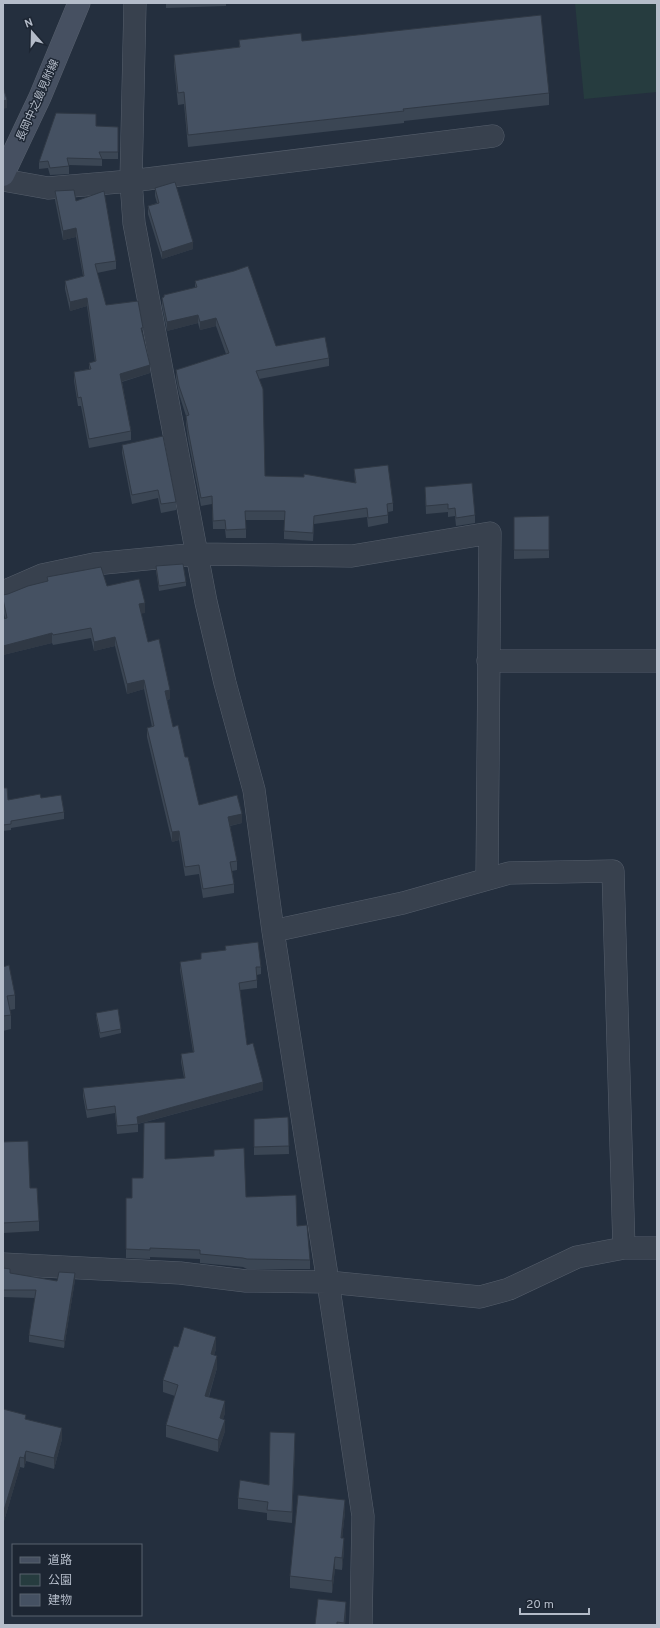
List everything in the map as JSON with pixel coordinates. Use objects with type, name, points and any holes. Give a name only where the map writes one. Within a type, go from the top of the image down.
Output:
[{"type":"main road","name":"長岡中之島見附線","points":[[3,175],[40,97],[79,3]]},
{"type":"street","points":[[135,3],[131,181],[134,223],[206,602],[225,683],[254,790],[273,931],[363,1516],[361,1625]]},
{"type":"street","points":[[3,180],[48,188],[131,181],[493,136]]},
{"type":"street","points":[[3,592],[42,575],[94,564],[198,554],[352,556],[490,533],[487,879]]},
{"type":"street","points":[[488,661],[657,661]]},
{"type":"street","points":[[273,931],[403,903],[509,873],[613,871],[624,1248]]},
{"type":"street","points":[[3,1264],[180,1273],[246,1281],[328,1282],[480,1297],[509,1288],[577,1257],[624,1248],[657,1248]]},
{"type":"green space","points":[[575,3],[657,3],[657,92],[584,99]]},
{"type":"building","points":[[541,15],[549,93],[188,135],[184,92],[178,93],[174,55],[240,47],[239,40],[301,33],[302,41]]},
{"type":"building","points":[[3,87],[7,100],[3,101]]},
{"type":"building","points":[[56,113],[96,114],[96,126],[118,127],[118,152],[99,152],[102,159],[67,158],[69,166],[50,168],[48,161],[39,162]]},
{"type":"building","points":[[175,182],[193,242],[162,252],[148,206],[159,203],[155,188]]},
{"type":"building","points":[[74,190],[76,201],[104,191],[116,261],[95,264],[106,305],[138,301],[143,328],[141,328],[150,365],[120,374],[131,431],[89,439],[81,397],[78,398],[74,372],[91,369],[89,363],[96,361],[87,298],[70,302],[65,281],[84,276],[76,228],[63,231],[55,191]]},
{"type":"building","points":[[248,266],[276,346],[325,337],[329,358],[256,371],[263,389],[265,476],[304,477],[304,474],[356,483],[354,469],[388,465],[393,503],[387,504],[388,515],[368,518],[367,508],[314,516],[313,533],[284,531],[285,511],[245,511],[246,529],[226,530],[225,520],[213,521],[212,496],[201,498],[188,430],[186,416],[189,415],[179,386],[176,370],[229,353],[216,318],[200,322],[198,315],[167,322],[162,298],[164,295],[197,287],[195,281]]},
{"type":"building","points":[[163,436],[176,502],[161,504],[158,490],[132,495],[122,445]]},
{"type":"building","points":[[472,483],[475,515],[456,518],[455,508],[448,509],[448,504],[426,506],[425,487]]},
{"type":"building","points":[[549,516],[549,550],[514,550],[514,517]]},
{"type":"building","points":[[183,564],[186,582],[159,586],[156,566]]},
{"type":"building","points":[[101,567],[107,586],[139,579],[145,603],[139,604],[148,642],[159,639],[170,690],[165,691],[173,727],[178,725],[185,757],[188,757],[199,805],[237,795],[242,814],[228,817],[237,861],[230,862],[234,884],[203,889],[199,865],[185,867],[179,831],[172,832],[147,728],[154,726],[144,680],[127,684],[115,637],[94,642],[91,628],[53,635],[52,633],[3,646],[3,619],[7,618],[3,595],[48,581],[47,577]]},
{"type":"building","points":[[3,788],[7,788],[8,800],[40,794],[41,798],[61,795],[64,812],[11,821],[11,824],[3,825]]},
{"type":"building","points":[[258,942],[261,967],[256,967],[257,980],[239,983],[247,1045],[253,1043],[263,1082],[137,1117],[138,1124],[117,1126],[115,1106],[87,1110],[83,1088],[185,1078],[181,1054],[194,1052],[180,962],[201,959],[201,953],[226,950],[225,946]]},
{"type":"building","points":[[9,965],[15,995],[7,996],[11,1015],[3,1016],[3,967]]},
{"type":"building","points":[[118,1009],[121,1029],[100,1033],[96,1013]]},
{"type":"building","points":[[288,1117],[289,1146],[254,1147],[254,1119]]},
{"type":"building","points":[[165,1122],[165,1159],[214,1156],[214,1150],[244,1148],[246,1197],[296,1195],[297,1226],[307,1225],[310,1260],[247,1259],[200,1254],[200,1250],[150,1248],[150,1250],[126,1249],[126,1198],[132,1198],[132,1178],[143,1178],[144,1123]]},
{"type":"building","points":[[28,1141],[30,1188],[37,1188],[39,1221],[3,1223],[3,1142]]},
{"type":"building","points":[[3,1268],[10,1269],[10,1273],[57,1281],[59,1272],[75,1273],[64,1341],[29,1335],[36,1290],[3,1290]]},
{"type":"building","points":[[184,1327],[216,1337],[211,1354],[217,1356],[205,1396],[225,1401],[220,1418],[225,1420],[218,1440],[166,1425],[178,1385],[163,1380],[174,1346],[178,1347]]},
{"type":"building","points":[[3,1409],[26,1415],[25,1419],[62,1428],[54,1458],[26,1451],[24,1458],[20,1457],[4,1510],[3,1510]]},
{"type":"building","points":[[270,1432],[295,1433],[292,1512],[267,1510],[268,1502],[238,1498],[240,1480],[269,1485]]},
{"type":"building","points":[[298,1495],[345,1500],[341,1538],[344,1538],[342,1558],[335,1557],[332,1581],[290,1576]]},
{"type":"building","points":[[318,1599],[346,1602],[344,1623],[337,1622],[337,1625],[315,1625]]}]
